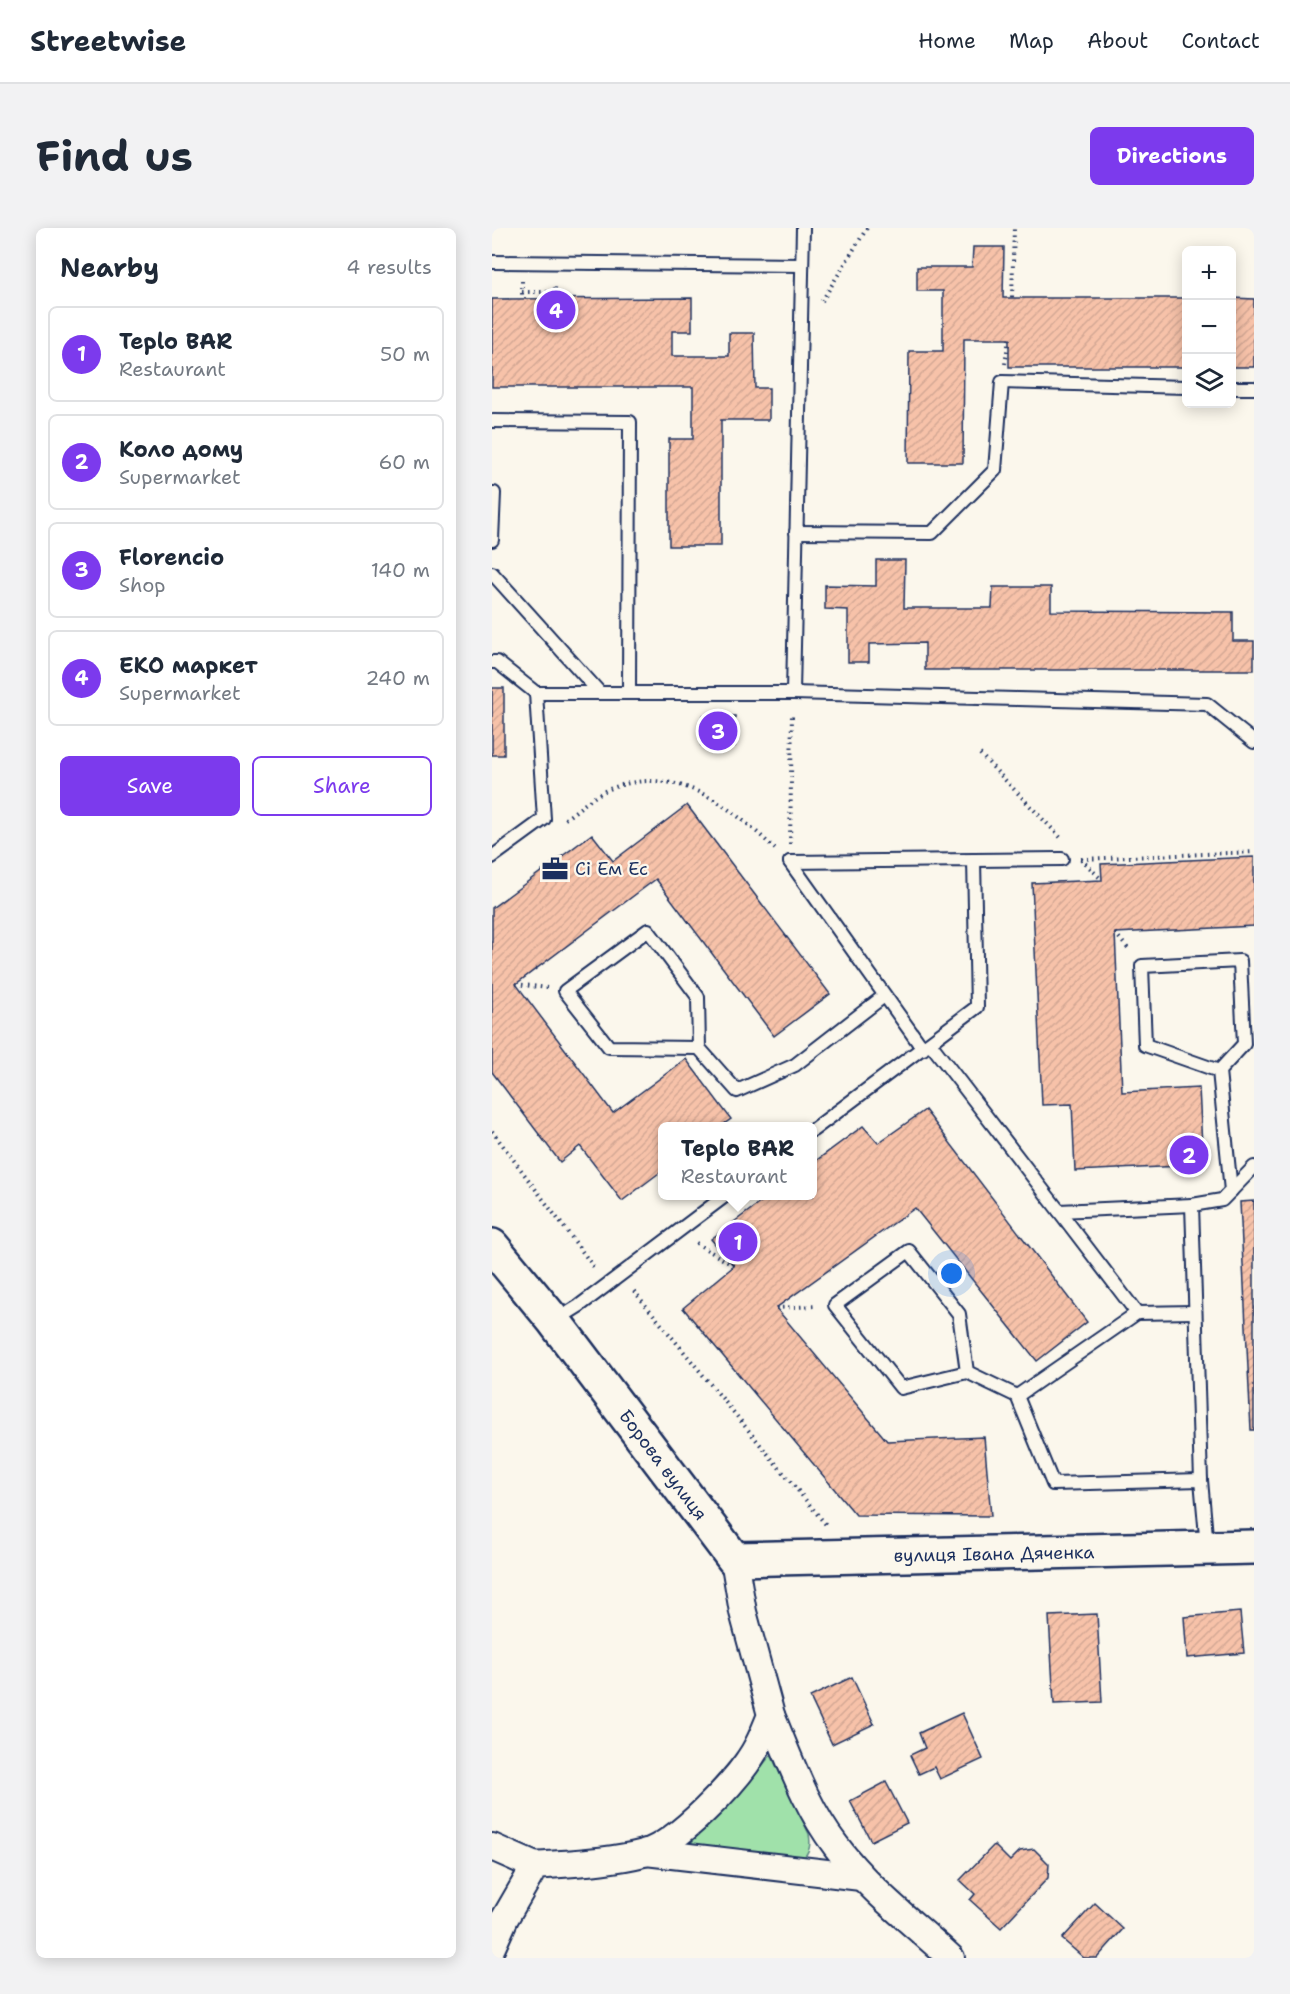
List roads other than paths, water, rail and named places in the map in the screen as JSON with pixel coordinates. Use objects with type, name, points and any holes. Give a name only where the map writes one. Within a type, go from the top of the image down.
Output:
[{"type":"street","name":"Борова вулиця","points":[[492,1245],[554,1321],[734,1559],[743,1612],[771,1715],[808,1803],[835,1846],[861,1877],[951,1958]]},
{"type":"street","name":"вулиця Івана Дяченка","points":[[734,1559],[1254,1547]]},
{"type":"street","points":[[646,1852],[676,1835],[714,1802],[754,1753],[771,1715]]},
{"type":"street","points":[[492,1847],[535,1866],[583,1862],[646,1852],[861,1877]]},
{"type":"street","points":[[492,1947],[505,1918],[535,1866]]},
{"type":"lane","points":[[793,693],[803,228]]},
{"type":"lane","points":[[492,262],[802,265]]},
{"type":"lane","points":[[796,532],[932,533],[995,470],[1002,382],[1182,387]]},
{"type":"lane","points":[[1236,388],[1254,388]]},
{"type":"lane","points":[[492,421],[630,422],[629,693]]},
{"type":"lane","points":[[492,493],[494,493],[492,540]]},
{"type":"lane","points":[[492,573],[600,693]]},
{"type":"lane","points":[[492,662],[497,662],[536,693],[793,693],[1207,704],[1254,742]]},
{"type":"lane","points":[[492,857],[544,819],[536,693]]},
{"type":"lane","points":[[1062,859],[790,862],[884,996],[1059,1211],[1137,1313]]},
{"type":"lane","points":[[817,1127],[977,1007],[974,860]]},
{"type":"lane","points":[[699,1048],[609,1047],[565,991],[648,930],[698,998],[699,1048],[737,1091],[795,1065],[884,996]]},
{"type":"lane","points":[[1219,1071],[1145,1045],[1142,966],[1240,961],[1244,1044],[1219,1071],[1231,1191]]},
{"type":"lane","points":[[1059,1211],[1192,1205],[1222,1200],[1254,1167]]},
{"type":"lane","points":[[554,1321],[579,1306],[720,1200]]},
{"type":"lane","points":[[1192,1205],[1201,1480],[1207,1549]]},
{"type":"lane","points":[[967,1372],[959,1314],[909,1251],[835,1305],[901,1388],[967,1372],[1017,1396],[1053,1484],[1201,1480]]},
{"type":"lane","points":[[1017,1396],[1137,1313],[1194,1312]]},
{"type":"place","name":"ЕКО маркет","points":[[556,310]]},
{"type":"place","name":"Florencio","points":[[718,731]]},
{"type":"place","name":"Сі Ем Ес","points":[[555,869]]},
{"type":"place","name":"Коло дому","points":[[1189,1155]]},
{"type":"place","name":"Teplo BAR","points":[[738,1242]]}]
